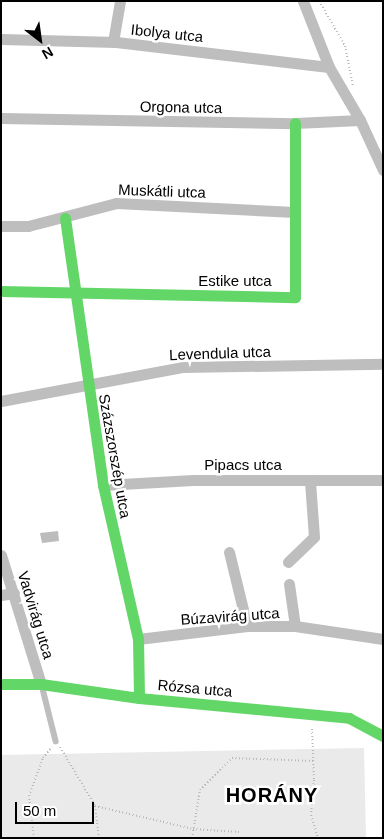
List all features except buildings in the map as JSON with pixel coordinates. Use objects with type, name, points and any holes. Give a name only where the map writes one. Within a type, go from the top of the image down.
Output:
[{"type":"street","points":[[113,42],[120,1]]},
{"type":"street","points":[[303,1],[329,67],[360,120],[383,170]]},
{"type":"street","name":"Ibolya utca","points":[[1,39],[113,42],[329,67]]},
{"type":"street","name":"Orgona utca","points":[[1,118],[295,124],[360,120]]},
{"type":"street","name":"Estike utca","points":[[1,291],[295,297],[295,124]]},
{"type":"street","name":"Muskátli utca","points":[[1,226],[28,226],[65,218],[116,203],[295,212]]},
{"type":"street","name":"Százszorszép utca","points":[[65,218],[103,485],[138,639],[139,698]]},
{"type":"street","name":"Levendula utca","points":[[1,401],[88,383],[182,367],[383,364]]},
{"type":"street","name":"Pipacs utca","points":[[103,485],[193,480],[383,480]]},
{"type":"street","points":[[288,562],[314,537],[310,481]]},
{"type":"street","points":[[228,552],[247,626]]},
{"type":"street","name":"Vadvirág utca","points":[[1,555],[41,684]]},
{"type":"street","points":[[289,584],[295,626]]},
{"type":"street","points":[[1,595],[14,594]]},
{"type":"street","name":"Búzavirág utca","points":[[138,639],[247,626],[295,626],[383,639]]},
{"type":"street","name":"Rózsa utca","points":[[1,684],[41,684],[139,698],[349,718],[383,736]]},
{"type":"lane","points":[[41,684],[56,741]]},
{"type":"path","points":[[319,1],[345,46],[354,92]]},
{"type":"path","points":[[311,714],[313,761],[311,815],[318,838]]},
{"type":"path","points":[[34,838],[29,796],[43,758],[56,741],[95,806],[99,838]]},
{"type":"path","points":[[192,838],[200,790],[232,758],[313,761]]},
{"type":"path","points":[[95,806],[193,829],[238,832]]},
{"type":"shaded area","points":[[58,531],[59,541],[42,543],[40,533]]},
{"type":"shaded area","points":[[364,748],[366,838],[1,838],[1,755]]},
{"type":"traffic: fast","points":[[1,291],[295,297],[295,123]]},
{"type":"traffic: fast","points":[[65,218],[103,485],[138,639],[139,698]]},
{"type":"traffic: fast","points":[[1,684],[41,684],[139,698],[349,718],[383,736]]},
{"type":"district","name":"HORÁNY","points":[[272,795]]}]
